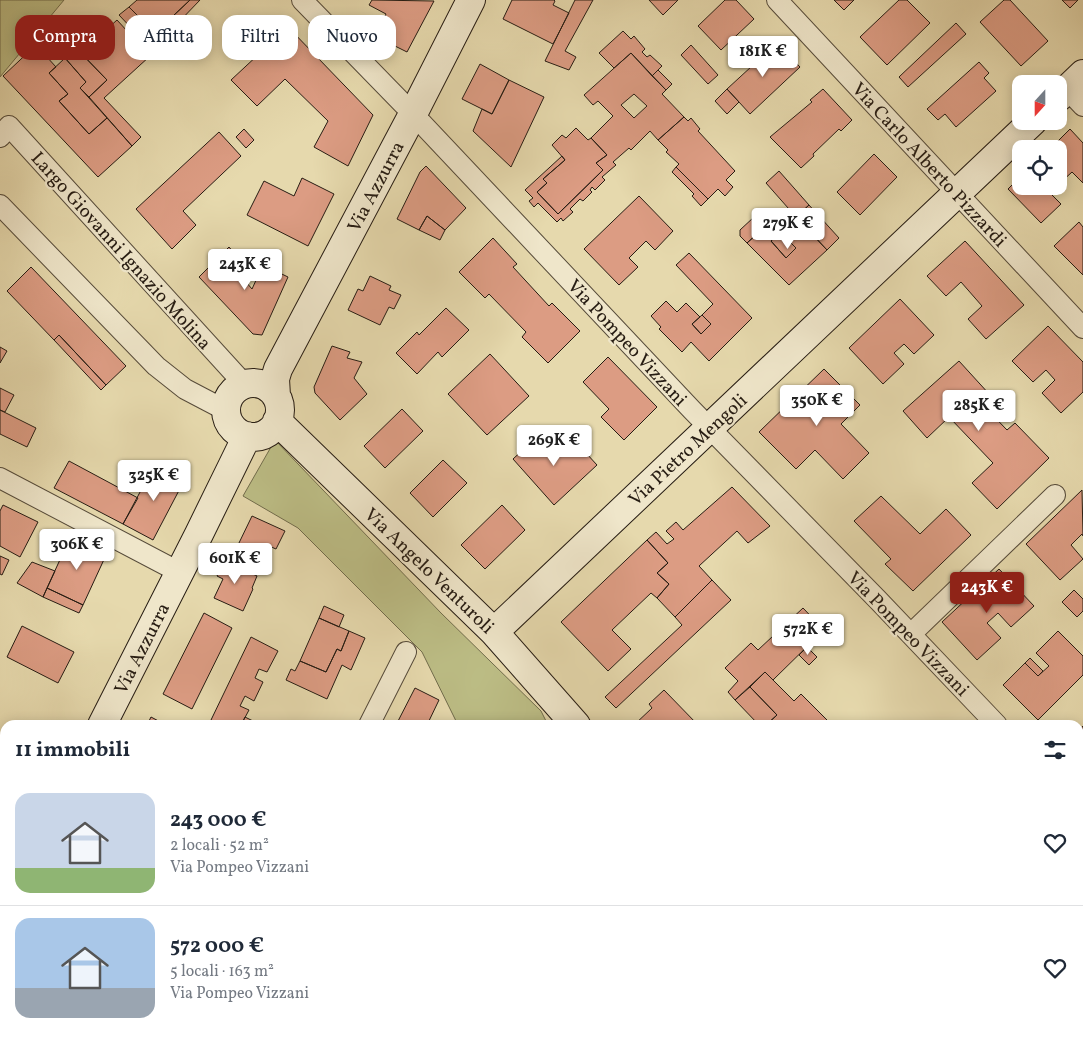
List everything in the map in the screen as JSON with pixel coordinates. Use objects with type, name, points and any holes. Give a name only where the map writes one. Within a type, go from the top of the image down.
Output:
[{"type":"main road","name":"Via Azzurra","points":[[266,391],[413,114],[471,0]]},
{"type":"main road","name":"Via Pietro Mengoli","points":[[494,632],[1024,130]]},
{"type":"main road","points":[[266,391],[272,429],[256,437],[239,433],[228,420],[228,402],[231,395],[266,391]]},
{"type":"main road","name":"Via Angelo Venturoli","points":[[266,391],[494,632],[572,720]]},
{"type":"main road","name":"Via Azzurra","points":[[105,720],[247,436]]},
{"type":"street","name":"Via Pompeo Vizzani","points":[[302,0],[413,114],[710,428],[992,720]]},
{"type":"street","name":"Via Carlo Alberto Pizzardi","points":[[777,0],[1083,328]]},
{"type":"street","name":"Largo Giovanni Ignazio Molina","points":[[0,137],[9,126],[266,391]]},
{"type":"street","points":[[0,206],[156,366],[185,390],[227,411]]},
{"type":"street","points":[[0,478],[179,572]]},
{"type":"street","points":[[911,634],[1055,495]]},
{"type":"street","points":[[372,720],[406,652]]},
{"type":"green space","points":[[0,0],[64,0],[52,15],[15,15],[15,59],[0,77]]},
{"type":"green space","points":[[275,440],[441,613],[541,711],[546,720],[456,720],[422,652],[298,528],[243,496]]},
{"type":"building","points":[[137,0],[190,0],[174,15],[137,15],[129,7]]},
{"type":"building","points":[[190,0],[200,0],[186,15],[174,15]]},
{"type":"building","points":[[372,0],[434,1],[407,52],[396,46],[396,15],[386,15],[369,5]]},
{"type":"building","points":[[512,0],[554,0],[553,5],[569,13],[553,44],[503,19]]},
{"type":"building","points":[[575,0],[593,0],[565,51],[576,57],[569,70],[545,61]]},
{"type":"building","points":[[649,0],[678,0],[663,15]]},
{"type":"building","points":[[725,0],[736,0],[754,19],[721,50],[698,26]]},
{"type":"building","points":[[834,0],[854,0],[844,10]]},
{"type":"building","points":[[899,0],[907,0],[930,23],[887,65],[860,37]]},
{"type":"building","points":[[1004,0],[1010,0],[1048,41],[1021,66],[980,22]]},
{"type":"building","points":[[1062,0],[1078,0],[1070,8]]},
{"type":"building","points":[[129,7],[137,15],[125,15],[125,21],[119,15]]},
{"type":"building","points":[[117,20],[125,29],[125,60],[146,60],[104,98],[141,137],[132,146],[89,97],[107,80],[88,60],[115,60],[115,22]]},
{"type":"building","points":[[956,23],[966,34],[908,87],[899,77]]},
{"type":"building","points":[[623,31],[631,39],[634,36],[645,49],[642,52],[647,57],[650,55],[662,66],[652,76],[631,53],[614,68],[599,53]]},
{"type":"building","points":[[298,37],[308,48],[308,60],[320,60],[373,115],[348,166],[314,147],[328,121],[285,79],[257,106],[231,80],[253,60],[298,60]]},
{"type":"building","points":[[777,43],[800,67],[750,114],[727,89]]},
{"type":"building","points":[[691,45],[718,75],[708,84],[681,55]]},
{"type":"building","points":[[631,53],[666,90],[662,94],[684,117],[658,140],[650,131],[631,150],[629,148],[613,162],[616,165],[602,177],[605,180],[595,190],[592,187],[590,190],[592,192],[583,201],[580,199],[570,209],[573,212],[563,221],[561,218],[557,222],[538,203],[534,207],[529,201],[533,198],[525,190],[562,156],[565,160],[543,179],[547,183],[537,192],[558,214],[603,170],[596,163],[607,155],[591,138],[613,116],[598,101],[593,105],[584,95]],"holes":[[[634,94],[647,106],[634,118],[621,105]]]},
{"type":"building","points":[[20,60],[50,60],[56,67],[49,73],[68,94],[59,101],[89,134],[107,118],[132,146],[98,177],[3,76]]},
{"type":"building","points":[[63,60],[67,60],[86,82],[80,88],[107,118],[89,134],[59,101],[68,94],[49,73]]},
{"type":"building","points":[[67,60],[88,60],[107,80],[89,97],[80,88],[86,82]]},
{"type":"building","points":[[979,62],[989,73],[984,78],[996,91],[956,127],[945,114],[938,120],[927,109]]},
{"type":"building","points":[[480,64],[509,80],[492,114],[462,99]]},
{"type":"building","points":[[658,70],[672,84],[666,90],[652,76]]},
{"type":"building","points":[[509,80],[544,97],[511,167],[473,131],[482,109],[492,114]]},
{"type":"building","points":[[727,89],[739,102],[727,114],[715,101]]},
{"type":"building","points":[[823,89],[852,120],[841,131],[839,129],[801,168],[770,137],[812,102],[810,100]]},
{"type":"building","points":[[684,117],[688,121],[691,118],[700,129],[698,131],[735,171],[726,180],[733,187],[725,196],[718,189],[708,199],[676,167],[679,164],[666,152],[668,150],[658,140]]},
{"type":"building","points":[[576,128],[588,140],[591,138],[607,155],[596,163],[603,170],[558,214],[537,192],[547,183],[543,179],[565,160],[552,145],[562,135],[566,138]]},
{"type":"building","points":[[244,129],[254,140],[246,148],[236,137]]},
{"type":"building","points":[[1070,129],[1083,143],[1083,183],[1072,172],[1067,177],[1067,140],[1059,140]]},
{"type":"building","points":[[219,132],[241,156],[183,211],[196,225],[172,249],[136,209]]},
{"type":"building","points":[[874,154],[897,177],[860,215],[837,192]]},
{"type":"building","points":[[426,166],[466,208],[445,230],[427,216],[419,230],[397,219],[420,172]]},
{"type":"building","points":[[676,167],[708,199],[701,206],[692,196],[694,194],[672,172]]},
{"type":"building","points":[[779,171],[809,205],[796,217],[766,183]]},
{"type":"building","points":[[302,178],[334,194],[308,246],[247,215],[264,181],[294,196]]},
{"type":"building","points":[[1012,185],[1012,193],[1008,189]]},
{"type":"building","points":[[1014,195],[1052,195],[1061,204],[1041,223]]},
{"type":"building","points":[[639,196],[673,231],[655,250],[646,241],[629,258],[638,267],[619,285],[584,249]]},
{"type":"building","points":[[809,205],[839,238],[827,250],[796,217]]},
{"type":"building","points":[[427,216],[445,230],[440,240],[419,230]]},
{"type":"building","points":[[754,217],[763,219],[768,224],[747,243],[740,236],[740,230]]},
{"type":"building","points":[[796,217],[827,250],[789,285],[747,243],[768,224],[778,235],[771,241],[786,258],[796,248],[780,232]]},
{"type":"building","points":[[1079,222],[1083,227],[1083,275],[1054,246]]},
{"type":"building","points":[[780,232],[796,248],[786,258],[771,241]]},
{"type":"building","points":[[493,238],[517,264],[513,267],[549,306],[552,303],[580,331],[548,363],[522,337],[526,332],[489,294],[485,298],[459,272]]},
{"type":"building","points":[[965,241],[1024,305],[986,339],[968,319],[982,306],[961,282],[946,296],[927,276]]},
{"type":"building","points":[[229,247],[242,262],[234,268],[252,289],[263,265],[288,277],[262,335],[253,334],[199,277]]},
{"type":"building","points":[[689,253],[752,318],[709,361],[691,342],[682,352],[659,329],[661,327],[651,316],[666,301],[677,312],[686,303],[700,317],[692,324],[701,334],[711,324],[702,315],[713,304],[676,265]]},
{"type":"building","points":[[31,267],[126,366],[106,385],[59,335],[54,340],[7,291]]},
{"type":"building","points":[[370,276],[391,286],[389,290],[401,295],[394,309],[389,307],[380,325],[348,310],[358,289],[363,291]]},
{"type":"building","points":[[900,299],[934,335],[914,354],[904,344],[894,353],[904,364],[883,384],[849,348]]},
{"type":"building","points":[[446,308],[469,330],[442,357],[438,352],[417,374],[396,353],[417,332],[419,335]]},
{"type":"building","points":[[702,315],[711,324],[701,334],[692,324]]},
{"type":"building","points":[[1048,326],[1083,362],[1083,392],[1061,413],[1042,393],[1055,380],[1046,370],[1033,382],[1012,361]]},
{"type":"building","points":[[59,335],[106,385],[101,390],[54,340]]},
{"type":"building","points":[[332,346],[350,352],[347,358],[362,362],[354,378],[367,394],[340,420],[315,393],[314,387]]},
{"type":"building","points":[[0,347],[7,351],[0,363]]},
{"type":"building","points":[[490,354],[529,396],[487,435],[448,394]]},
{"type":"building","points":[[608,357],[657,407],[624,440],[601,417],[609,409],[583,382]]},
{"type":"building","points":[[959,361],[990,395],[981,403],[1007,430],[1015,423],[1049,458],[997,509],[972,483],[993,463],[949,417],[927,438],[903,411]]},
{"type":"building","points":[[824,369],[860,405],[841,424],[869,453],[843,479],[815,450],[796,469],[759,432]]},
{"type":"building","points":[[0,388],[14,395],[5,412],[0,410]]},
{"type":"building","points":[[402,409],[423,431],[385,468],[364,446]]},
{"type":"building","points":[[0,410],[36,428],[27,447],[0,434]]},
{"type":"building","points":[[540,434],[559,455],[575,441],[597,465],[554,505],[513,459]]},
{"type":"building","points":[[443,460],[467,483],[433,517],[410,493]]},
{"type":"building","points":[[69,461],[138,498],[123,524],[54,488]]},
{"type":"building","points":[[155,464],[185,479],[153,540],[123,524]]},
{"type":"building","points":[[732,487],[770,526],[748,543],[737,531],[699,566],[712,580],[675,617],[657,598],[669,584],[657,573],[668,563],[647,540],[656,532],[667,544],[674,539],[666,531],[676,522],[683,530]]},
{"type":"building","points":[[1082,490],[1083,536],[1082,534],[1071,545],[1083,559],[1060,580],[1026,544]]},
{"type":"building","points":[[881,496],[920,534],[946,509],[971,535],[913,591],[885,564],[891,559],[854,521]]},
{"type":"building","points":[[3,505],[38,522],[20,557],[0,546],[0,511]]},
{"type":"building","points":[[502,505],[525,530],[485,569],[461,545]]},
{"type":"building","points":[[252,516],[285,531],[276,549],[269,546],[264,557],[238,545]]},
{"type":"building","points":[[69,540],[84,547],[86,542],[107,553],[83,605],[47,588]]},
{"type":"building","points":[[647,540],[668,563],[657,573],[669,584],[657,598],[651,593],[612,630],[631,649],[608,671],[561,622]]},
{"type":"building","points":[[0,556],[9,560],[2,575],[0,574]]},
{"type":"building","points":[[226,558],[239,565],[238,567],[257,576],[243,611],[214,598],[223,579],[217,576]]},
{"type":"building","points":[[32,562],[55,571],[43,597],[17,583]]},
{"type":"building","points":[[999,569],[1034,606],[1011,627],[998,613],[987,623],[1001,638],[977,660],[942,622]]},
{"type":"building","points":[[712,580],[731,600],[616,708],[605,697],[682,625],[675,617]]},
{"type":"building","points":[[47,588],[83,605],[79,613],[43,597]]},
{"type":"building","points":[[1074,590],[1083,599],[1083,611],[1077,617],[1062,602]]},
{"type":"building","points":[[324,606],[344,615],[339,627],[319,618]]},
{"type":"building","points":[[803,608],[824,630],[773,680],[765,672],[735,700],[728,692],[738,681],[725,668],[751,643],[758,650]]},
{"type":"building","points":[[204,613],[232,628],[192,709],[163,694]]},
{"type":"building","points":[[319,618],[349,631],[341,651],[337,649],[326,672],[300,661]]},
{"type":"building","points":[[22,626],[74,652],[58,683],[7,657]]},
{"type":"building","points":[[349,631],[365,638],[351,670],[342,665],[327,699],[286,680],[291,669],[295,671],[300,661],[326,672],[337,649],[341,651]]},
{"type":"building","points":[[1058,631],[1083,656],[1083,675],[1038,720],[1003,685],[1025,663],[1038,676],[1049,666],[1036,653]]},
{"type":"building","points":[[251,637],[278,651],[267,672],[259,669],[255,678],[263,682],[254,701],[245,696],[240,706],[249,710],[244,720],[211,720]]},
{"type":"building","points":[[807,647],[817,657],[809,665],[799,655]]},
{"type":"building","points":[[1030,658],[1043,671],[1038,676],[1025,663]]},
{"type":"building","points":[[765,672],[794,701],[801,694],[827,720],[772,720],[777,715],[750,687]]},
{"type":"building","points":[[750,687],[777,715],[772,720],[754,720],[735,700]]},
{"type":"building","points":[[415,688],[439,700],[429,720],[399,720]]},
{"type":"building","points":[[664,690],[693,720],[639,720],[652,708],[649,704]]}]
